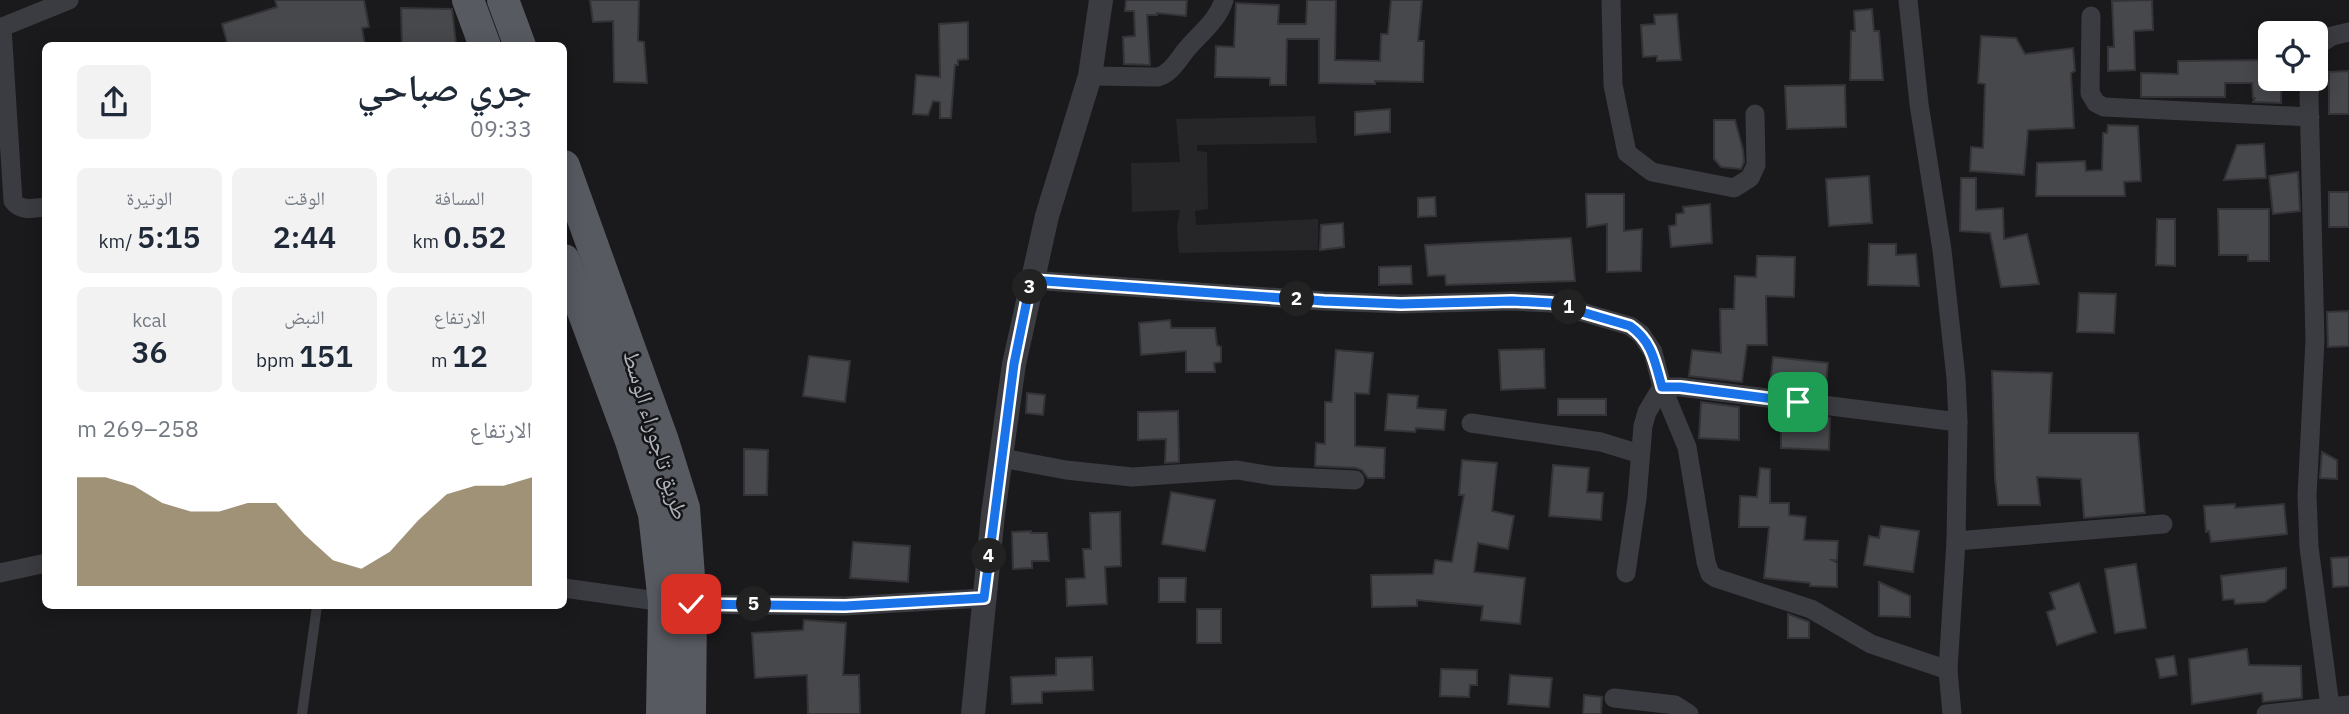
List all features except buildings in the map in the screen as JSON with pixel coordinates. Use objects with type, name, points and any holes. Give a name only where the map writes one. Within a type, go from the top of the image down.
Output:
[{"type":"main road","points":[[468,0],[484,42]]},
{"type":"main road","points":[[503,0],[519,42]]},
{"type":"main road","name":"طريق تاجوراء الوسط","points":[[567,174],[663,441],[684,508],[678,603],[690,714]]},
{"type":"main road","points":[[567,268],[631,441],[678,603],[662,714]]},
{"type":"street","points":[[42,207],[23,209],[17,207],[13,201],[1,27],[69,0]]},
{"type":"street","points":[[973,714],[984,598],[1014,364],[1047,216],[1090,76],[1101,0]]},
{"type":"street","points":[[1090,76],[1166,75],[1189,47],[1209,29],[1224,0]]},
{"type":"street","points":[[1611,0],[1613,85],[1627,153],[1639,164],[1651,172],[1734,188],[1750,178],[1756,165],[1755,114]]},
{"type":"street","points":[[1908,0],[1919,104],[1942,250],[1956,378],[1956,541],[1948,670],[1952,714]]},
{"type":"street","points":[[2091,16],[2090,93],[2096,103],[2104,107],[2310,117]]},
{"type":"street","points":[[2328,39],[2349,32]]},
{"type":"street","points":[[2311,91],[2315,349],[2307,496],[2309,547],[2329,710]]},
{"type":"street","points":[[1031,280],[1324,301],[1401,304],[1512,301],[1551,303],[1630,326],[1641,334],[1653,352],[1662,387],[1687,447],[1699,527],[1710,574],[1811,609],[1871,644],[1948,670]]},
{"type":"street","points":[[1662,387],[1680,387],[1958,422]]},
{"type":"street","points":[[1626,573],[1647,412],[1662,387]]},
{"type":"street","points":[[1471,423],[1601,443],[1640,454]]},
{"type":"street","points":[[1002,458],[1066,470],[1132,477],[1237,470],[1273,476],[1355,480]]},
{"type":"street","points":[[1956,541],[2163,524]]},
{"type":"street","points":[[0,573],[42,564]]},
{"type":"street","points":[[567,588],[678,603],[845,606],[984,598]]},
{"type":"street","points":[[1614,698],[1675,705],[1689,714]]},
{"type":"street","points":[[2266,714],[2329,710],[2349,705]]},
{"type":"lane","points":[[302,714],[317,609]]},
{"type":"shaded area","points":[[1315,116],[1317,143],[1197,145],[1197,151],[1207,152],[1208,209],[1195,211],[1196,225],[1318,219],[1318,250],[1179,253],[1177,227],[1180,210],[1132,212],[1131,163],[1180,162],[1176,119]]},
{"type":"route","points":[[691,604],[845,606],[984,598],[1014,364],[1031,280],[1324,301],[1401,304],[1512,301],[1551,303],[1630,326],[1641,334],[1653,352],[1662,387],[1798,402]]}]
